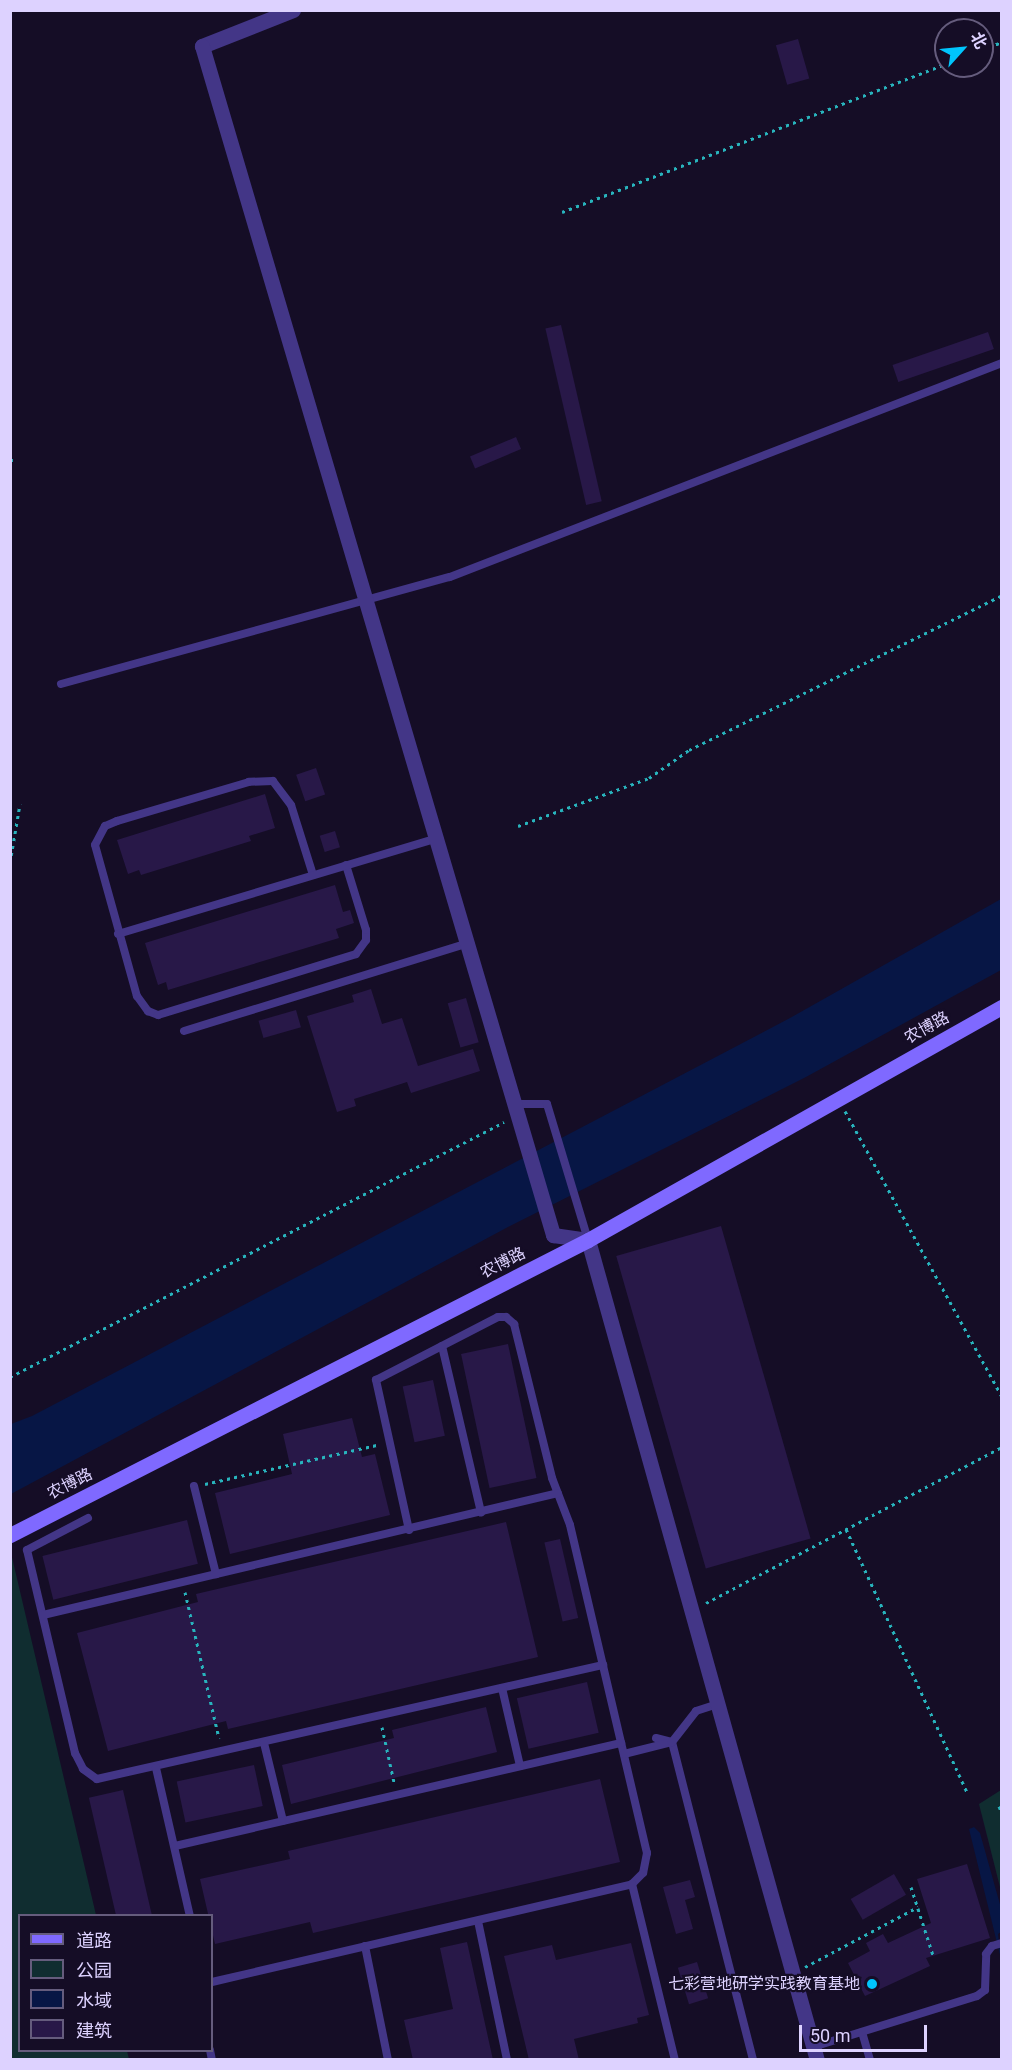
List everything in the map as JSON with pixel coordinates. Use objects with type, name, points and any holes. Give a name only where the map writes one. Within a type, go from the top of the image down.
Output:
[{"type":"street","points":[[293,10],[202,46],[434,839],[553,1235],[588,1240],[815,2053]]},
{"type":"street","name":"农博路","points":[[10,1534],[588,1240],[1002,1007]]},
{"type":"lane","points":[[62,684],[365,603],[450,577],[1002,363]]},
{"type":"lane","points":[[313,875],[291,805],[281,786],[263,780],[238,785],[117,821],[99,833],[95,856],[142,1005],[148,1011],[168,1014],[356,954],[366,940],[366,930],[346,865]]},
{"type":"lane","points":[[118,934],[434,839]]},
{"type":"lane","points":[[184,1030],[465,944]]},
{"type":"lane","points":[[515,1110],[547,1104],[588,1240]]},
{"type":"lane","points":[[213,1982],[632,1884],[648,1863],[570,1525],[558,1493],[514,1324],[507,1317],[498,1317],[376,1380],[409,1530]]},
{"type":"lane","points":[[442,1346],[481,1512]]},
{"type":"lane","points":[[194,1486],[216,1574]]},
{"type":"lane","points":[[43,1615],[558,1493]]},
{"type":"lane","points":[[88,1518],[27,1550],[75,1753],[83,1769],[97,1779],[223,1753],[603,1665]]},
{"type":"lane","points":[[502,1688],[520,1766]]},
{"type":"lane","points":[[624,1754],[672,1742],[696,1711],[717,1704]]},
{"type":"lane","points":[[656,1738],[672,1742]]},
{"type":"lane","points":[[672,1742],[753,2060]]},
{"type":"lane","points":[[264,1743],[283,1821]]},
{"type":"lane","points":[[175,1846],[621,1743]]},
{"type":"lane","points":[[156,1768],[190,1914]]},
{"type":"lane","points":[[632,1884],[675,2060]]},
{"type":"lane","points":[[478,1921],[507,2060]]},
{"type":"lane","points":[[815,2053],[862,2032],[977,1996],[985,1990],[986,1954],[992,1946],[1002,1943]]},
{"type":"lane","points":[[365,1946],[388,2060]]},
{"type":"lane","points":[[862,2032],[870,2060]]},
{"type":"path","points":[[562,212],[934,69]]},
{"type":"path","points":[[518,826],[649,778],[689,750],[1002,595]]},
{"type":"path","points":[[10,863],[20,804]]},
{"type":"path","points":[[838,1099],[1002,1397]]},
{"type":"path","points":[[10,1377],[515,1110]]},
{"type":"path","points":[[194,1486],[389,1442]]},
{"type":"path","points":[[692,1611],[1002,1447]]},
{"type":"path","points":[[846,1529],[967,1792]]},
{"type":"path","points":[[183,1582],[223,1753]]},
{"type":"path","points":[[379,1717],[397,1795]]},
{"type":"path","points":[[999,1806],[1002,1814]]},
{"type":"path","points":[[911,1887],[933,1955]]},
{"type":"path","points":[[793,1972],[918,1907]]},
{"type":"green space","points":[[11,1553],[96,1914],[18,1914],[18,2052],[127,2052],[129,2059],[11,2059]]},
{"type":"green space","points":[[1001,1790],[1001,1891],[979,1804]]},
{"type":"water","points":[[1001,899],[1001,970],[806,1077],[508,1227],[11,1494],[11,1424],[32,1416],[790,1018]]},
{"type":"water","points":[[974,1827],[980,1833],[1001,1908],[1001,1932],[998,1934],[1001,1959],[969,1829]]},
{"type":"building","points":[[798,39],[809,78],[787,85],[776,45]]},
{"type":"building","points":[[561,325],[602,501],[586,505],[545,329]]},
{"type":"building","points":[[988,332],[994,349],[898,382],[893,365]]},
{"type":"building","points":[[516,437],[521,449],[475,469],[470,457]]},
{"type":"building","points":[[316,768],[325,794],[305,801],[296,775]]},
{"type":"building","points":[[265,794],[275,828],[249,836],[251,841],[141,875],[139,870],[128,874],[117,840]]},
{"type":"building","points":[[335,831],[340,847],[325,852],[320,836]]},
{"type":"building","points":[[335,885],[343,912],[350,910],[354,923],[336,929],[339,938],[168,990],[166,982],[158,985],[145,943]]},
{"type":"building","points":[[371,989],[382,1024],[402,1018],[418,1066],[473,1049],[480,1071],[411,1093],[407,1082],[354,1099],[356,1106],[337,1112],[307,1016],[354,1002],[352,995]]},
{"type":"building","points":[[466,998],[479,1042],[460,1047],[448,1003]]},
{"type":"building","points":[[296,1010],[301,1027],[263,1038],[259,1021]]},
{"type":"building","points":[[721,1226],[811,1538],[706,1568],[616,1256]]},
{"type":"building","points":[[508,1344],[536,1478],[490,1488],[461,1354]]},
{"type":"building","points":[[433,1380],[445,1436],[415,1442],[403,1386]]},
{"type":"building","points":[[352,1418],[362,1457],[375,1454],[390,1515],[230,1554],[215,1493],[292,1474],[283,1434]]},
{"type":"building","points":[[187,1520],[198,1564],[53,1600],[42,1556]]},
{"type":"building","points":[[506,1522],[538,1657],[228,1729],[226,1721],[108,1751],[77,1633],[198,1602],[196,1594]]},
{"type":"building","points":[[560,1539],[578,1618],[563,1622],[544,1543]]},
{"type":"building","points":[[587,1682],[599,1733],[529,1749],[517,1698]]},
{"type":"building","points":[[486,1707],[497,1752],[291,1804],[282,1765],[394,1738],[392,1730]]},
{"type":"building","points":[[254,1765],[263,1806],[185,1823],[177,1781]]},
{"type":"building","points":[[600,1779],[620,1862],[313,1933],[310,1922],[215,1944],[213,1914],[208,1914],[200,1879],[290,1859],[288,1851]]},
{"type":"building","points":[[123,1790],[152,1914],[116,1914],[89,1798]]},
{"type":"building","points":[[967,1864],[990,1938],[926,1958],[930,1966],[865,1996],[848,1963],[870,1951],[866,1943],[883,1934],[888,1943],[931,1923],[917,1879]]},
{"type":"building","points":[[894,1874],[906,1895],[863,1920],[851,1899]]},
{"type":"building","points":[[690,1880],[695,1897],[685,1900],[693,1929],[676,1934],[663,1887]]},
{"type":"building","points":[[467,1942],[493,2060],[413,2060],[404,2020],[453,2009],[440,1948]]},
{"type":"building","points":[[631,1943],[649,2015],[637,2018],[638,2023],[574,2039],[579,2060],[529,2060],[504,1956],[552,1945],[556,1960]]},
{"type":"building","points":[[697,1962],[708,1998],[689,2004],[678,1968]]},
{"type":"place","name":"七彩营地研学实践教育基地","points":[[872,1984]]}]
